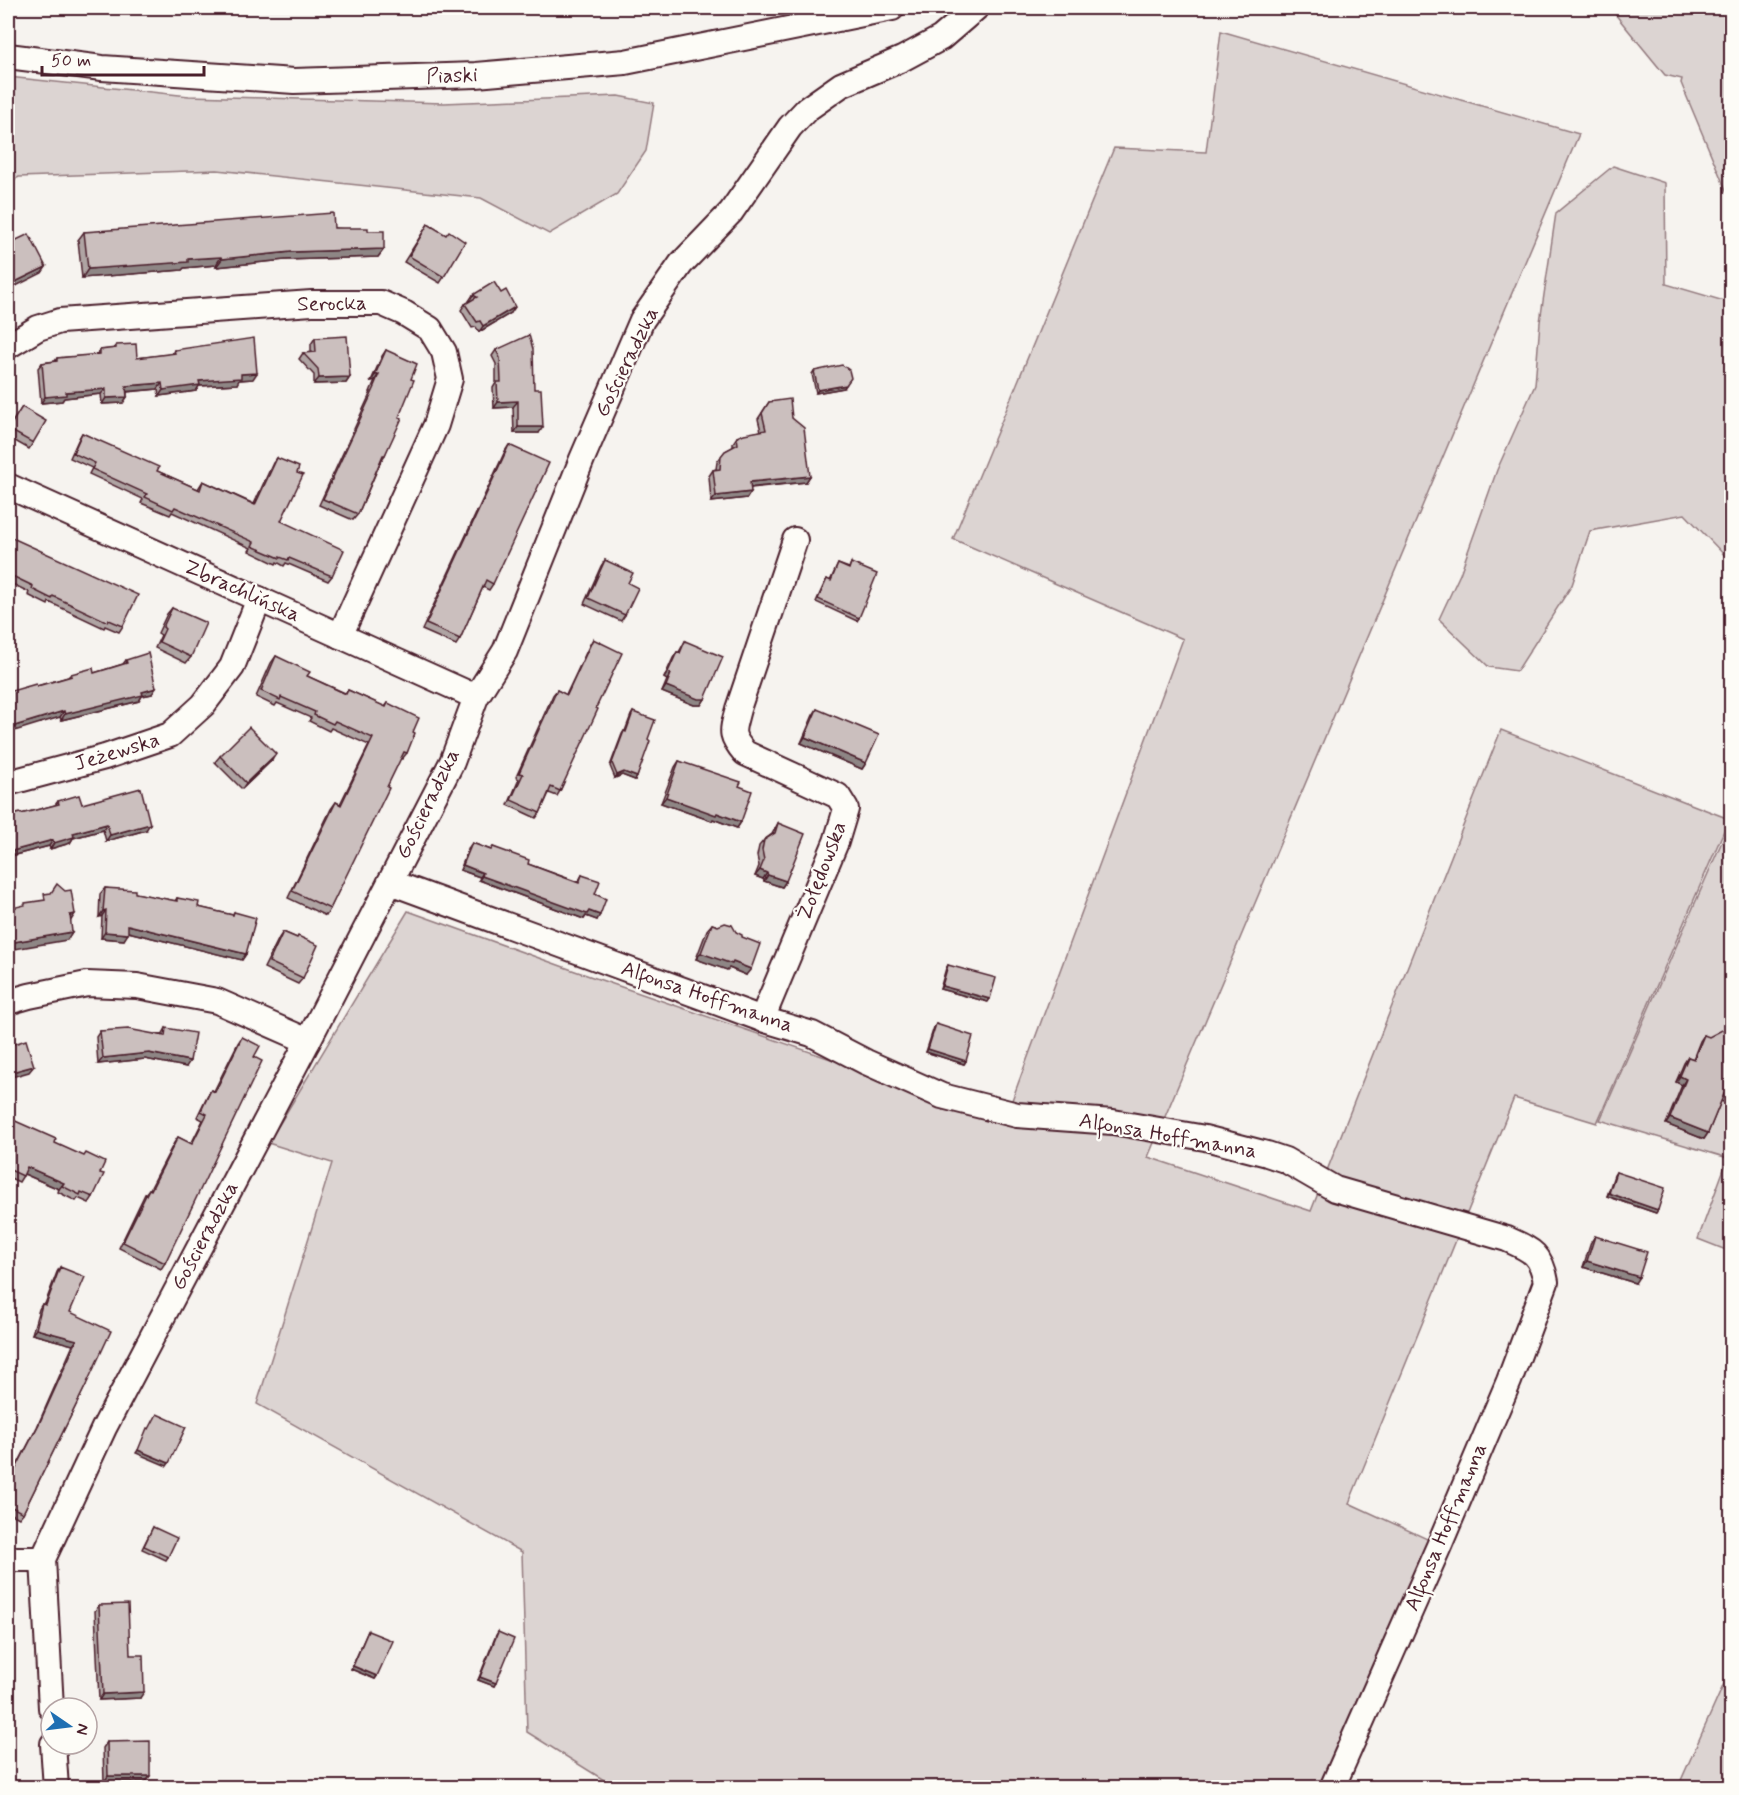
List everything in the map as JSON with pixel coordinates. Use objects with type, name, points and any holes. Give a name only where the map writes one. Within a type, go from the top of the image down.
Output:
[{"type":"street","name":"Piaski","points":[[8,56],[102,68],[294,81],[476,75],[625,62],[892,8]]},
{"type":"street","name":"Gościeradzka","points":[[50,1696],[43,1559],[104,1428],[452,762],[476,697],[505,651],[582,459],[642,320],[681,264],[731,212],[790,127],[807,109],[842,85],[902,59],[940,38],[976,8]]},
{"type":"street","name":"Serocka","points":[[8,346],[38,328],[60,321],[312,303],[381,303],[430,328],[444,352],[450,379],[436,425],[340,636]]},
{"type":"street","name":"Zbrachlińska","points":[[8,486],[476,697]]},
{"type":"street","name":"Żołędowska","points":[[762,1019],[837,842],[846,809],[838,796],[744,753],[735,740],[733,729],[738,709],[795,540]]},
{"type":"street","name":"Jeżewska","points":[[8,783],[105,757],[170,735],[203,705],[232,667],[259,598]]},
{"type":"street","name":"Alfonsa Hoffmanna","points":[[390,882],[762,1019],[812,1034],[866,1062],[942,1096],[1017,1115],[1113,1122],[1205,1138],[1256,1151],[1285,1160],[1335,1189],[1507,1239],[1532,1251],[1544,1267],[1546,1282],[1509,1381],[1332,1788]]},
{"type":"street","points":[[8,1002],[87,984],[136,986],[217,1001],[308,1041]]},
{"type":"street","points":[[8,1559],[43,1559]]},
{"type":"street","points":[[54,1756],[56,1788]]},
{"type":"shaded area","points":[[1610,8],[1731,8],[1731,202],[1681,83],[1682,79],[1665,75]]},
{"type":"shaded area","points":[[1221,31],[1579,134],[1148,1157],[1311,1211],[1501,730],[1729,819],[1597,1123],[1514,1098],[1349,1503],[1436,1543],[1322,1787],[615,1787],[527,1732],[522,1552],[257,1404],[332,1163],[268,1143],[408,911],[1005,1119],[1183,639],[953,539],[1114,148],[1206,152]]},
{"type":"shaded area","points":[[8,77],[189,96],[444,103],[618,96],[654,103],[646,151],[617,194],[549,234],[481,198],[217,170],[19,177],[8,183]]},
{"type":"shaded area","points":[[1613,166],[1665,183],[1666,284],[1731,303],[1731,562],[1685,514],[1590,531],[1572,585],[1517,671],[1489,667],[1439,619],[1460,574],[1497,470],[1535,385],[1540,322],[1556,213]]},
{"type":"shaded area","points":[[1731,821],[1731,1252],[1698,1239],[1728,1158],[1600,1120]]},
{"type":"shaded area","points":[[1731,1668],[1731,1787],[1678,1787]]},
{"type":"building","points":[[333,213],[334,228],[368,228],[368,231],[384,231],[384,249],[291,252],[88,269],[84,232]]},
{"type":"building","points":[[428,224],[446,235],[449,231],[465,242],[444,277],[409,256]]},
{"type":"building","points":[[29,234],[46,267],[9,285],[8,244]]},
{"type":"building","points":[[494,282],[501,293],[506,290],[515,307],[483,326],[480,321],[477,322],[465,304],[477,297],[473,295]]},
{"type":"building","points":[[529,335],[533,349],[534,389],[541,389],[543,427],[518,427],[518,401],[498,402],[497,382],[501,382],[500,358],[496,350]]},
{"type":"building","points":[[347,336],[350,377],[319,378],[318,369],[303,353],[316,352],[315,338]]},
{"type":"building","points":[[254,338],[257,373],[241,374],[241,378],[199,381],[200,385],[163,390],[162,383],[126,386],[127,397],[106,398],[106,389],[66,392],[66,395],[45,397],[42,363],[57,361],[57,358],[100,354],[100,350],[116,348],[116,345],[136,344],[137,358]]},
{"type":"building","points":[[386,350],[417,364],[411,379],[414,380],[399,417],[402,418],[383,455],[358,514],[323,499],[375,387],[379,374],[375,375]]},
{"type":"building","points":[[842,365],[849,370],[851,378],[846,385],[818,390],[814,371]]},
{"type":"building","points":[[790,399],[792,418],[804,428],[810,476],[750,482],[751,492],[716,496],[713,470],[720,469],[721,456],[738,444],[737,437],[766,430],[762,413],[769,402]]},
{"type":"building","points":[[22,407],[46,421],[33,443],[8,429]]},
{"type":"building","points":[[82,433],[159,467],[157,471],[200,490],[203,481],[255,505],[277,458],[299,467],[297,473],[303,475],[281,521],[344,550],[332,576],[252,546],[254,542],[175,507],[173,510],[145,497],[147,494],[92,469],[95,463],[73,453]]},
{"type":"building","points":[[509,445],[549,463],[493,584],[486,580],[460,639],[426,624]]},
{"type":"building","points":[[8,536],[138,595],[123,626],[109,620],[108,622],[53,596],[52,599],[32,589],[33,586],[8,574]]},
{"type":"building","points":[[605,560],[633,573],[628,583],[638,588],[625,615],[588,598]]},
{"type":"building","points":[[851,563],[877,574],[859,618],[818,599],[827,579],[831,581],[838,564],[849,569]]},
{"type":"building","points":[[172,608],[206,623],[191,657],[159,642]]},
{"type":"building","points":[[593,639],[622,653],[560,791],[551,787],[540,813],[511,800],[523,774],[519,773],[557,690],[567,695]]},
{"type":"building","points":[[685,641],[723,657],[705,699],[698,699],[666,686],[671,674],[668,672]]},
{"type":"building","points":[[148,653],[156,688],[142,692],[143,695],[65,714],[64,711],[8,728],[8,692],[36,684],[37,686],[93,668],[94,673],[127,663],[126,660]]},
{"type":"building","points":[[276,656],[310,672],[307,676],[346,694],[348,690],[386,707],[388,703],[419,718],[407,753],[404,752],[330,909],[292,891],[336,802],[341,805],[373,738],[335,721],[333,724],[314,715],[315,712],[261,691]]},
{"type":"building","points":[[817,709],[879,735],[866,763],[805,737]]},
{"type":"building","points":[[633,712],[655,720],[637,777],[624,772],[617,775],[612,763]]},
{"type":"building","points":[[249,727],[276,754],[246,783],[220,756]]},
{"type":"building","points":[[679,761],[741,782],[739,786],[752,791],[741,822],[666,797]]},
{"type":"building","points":[[141,788],[150,824],[110,835],[107,824],[73,833],[74,837],[54,843],[53,840],[12,851],[13,853],[8,855],[8,816],[59,804],[58,801],[79,795],[82,804]]},
{"type":"building","points":[[778,823],[805,834],[786,881],[760,870],[764,860],[762,850],[764,840],[775,833]]},
{"type":"building","points":[[472,843],[491,850],[493,847],[529,860],[528,864],[579,883],[582,875],[600,881],[595,894],[606,899],[600,915],[589,911],[587,914],[482,876],[483,873],[463,865]]},
{"type":"building","points":[[57,884],[65,891],[71,890],[75,914],[70,915],[72,932],[8,943],[8,909],[25,905],[25,903],[45,900],[44,894],[51,893]]},
{"type":"building","points":[[105,888],[135,890],[135,893],[177,901],[177,898],[199,902],[198,907],[256,918],[246,954],[128,925],[128,934],[105,932],[106,910],[103,911]]},
{"type":"building","points":[[725,923],[732,925],[742,937],[760,944],[751,969],[701,953],[712,924],[718,926]]},
{"type":"building","points":[[283,932],[318,945],[303,978],[269,962]]},
{"type":"building","points":[[948,965],[996,978],[990,999],[942,986]]},
{"type":"building","points":[[936,1024],[973,1036],[966,1061],[928,1049]]},
{"type":"building","points":[[166,1028],[195,1033],[190,1061],[149,1053],[103,1058],[100,1031],[128,1029],[165,1036]]},
{"type":"building","points":[[1722,1030],[1731,1034],[1731,1093],[1730,1097],[1724,1094],[1708,1133],[1670,1118],[1686,1079],[1680,1076],[1688,1057],[1694,1059],[1704,1035],[1709,1037]]},
{"type":"building","points":[[242,1037],[260,1046],[254,1057],[262,1061],[165,1263],[123,1242],[178,1137],[192,1144],[207,1114],[201,1111],[211,1090],[215,1092]]},
{"type":"building","points":[[26,1040],[34,1066],[8,1073],[8,1046]]},
{"type":"building","points":[[13,1120],[56,1139],[55,1143],[84,1156],[86,1153],[105,1162],[100,1173],[104,1174],[93,1197],[81,1192],[80,1195],[62,1186],[64,1183],[27,1167],[23,1176],[8,1169],[8,1151],[12,1142],[8,1140],[8,1133]]},
{"type":"building","points":[[1616,1172],[1665,1188],[1658,1210],[1609,1193]]},
{"type":"building","points":[[1595,1236],[1647,1252],[1639,1277],[1587,1261]]},
{"type":"building","points":[[60,1267],[85,1277],[70,1312],[111,1331],[23,1513],[8,1505],[8,1484],[40,1422],[77,1340],[36,1329],[42,1304],[46,1305]]},
{"type":"building","points":[[157,1414],[186,1427],[169,1463],[138,1450],[147,1428],[149,1429]]},
{"type":"building","points":[[153,1527],[177,1538],[168,1557],[144,1546]]},
{"type":"building","points":[[128,1604],[130,1655],[143,1655],[144,1692],[103,1694],[99,1605]]},
{"type":"building","points":[[368,1631],[393,1641],[377,1676],[353,1666]]},
{"type":"building","points":[[498,1632],[514,1639],[496,1683],[480,1677]]},
{"type":"building","points":[[150,1741],[150,1776],[108,1776],[107,1742]]}]
